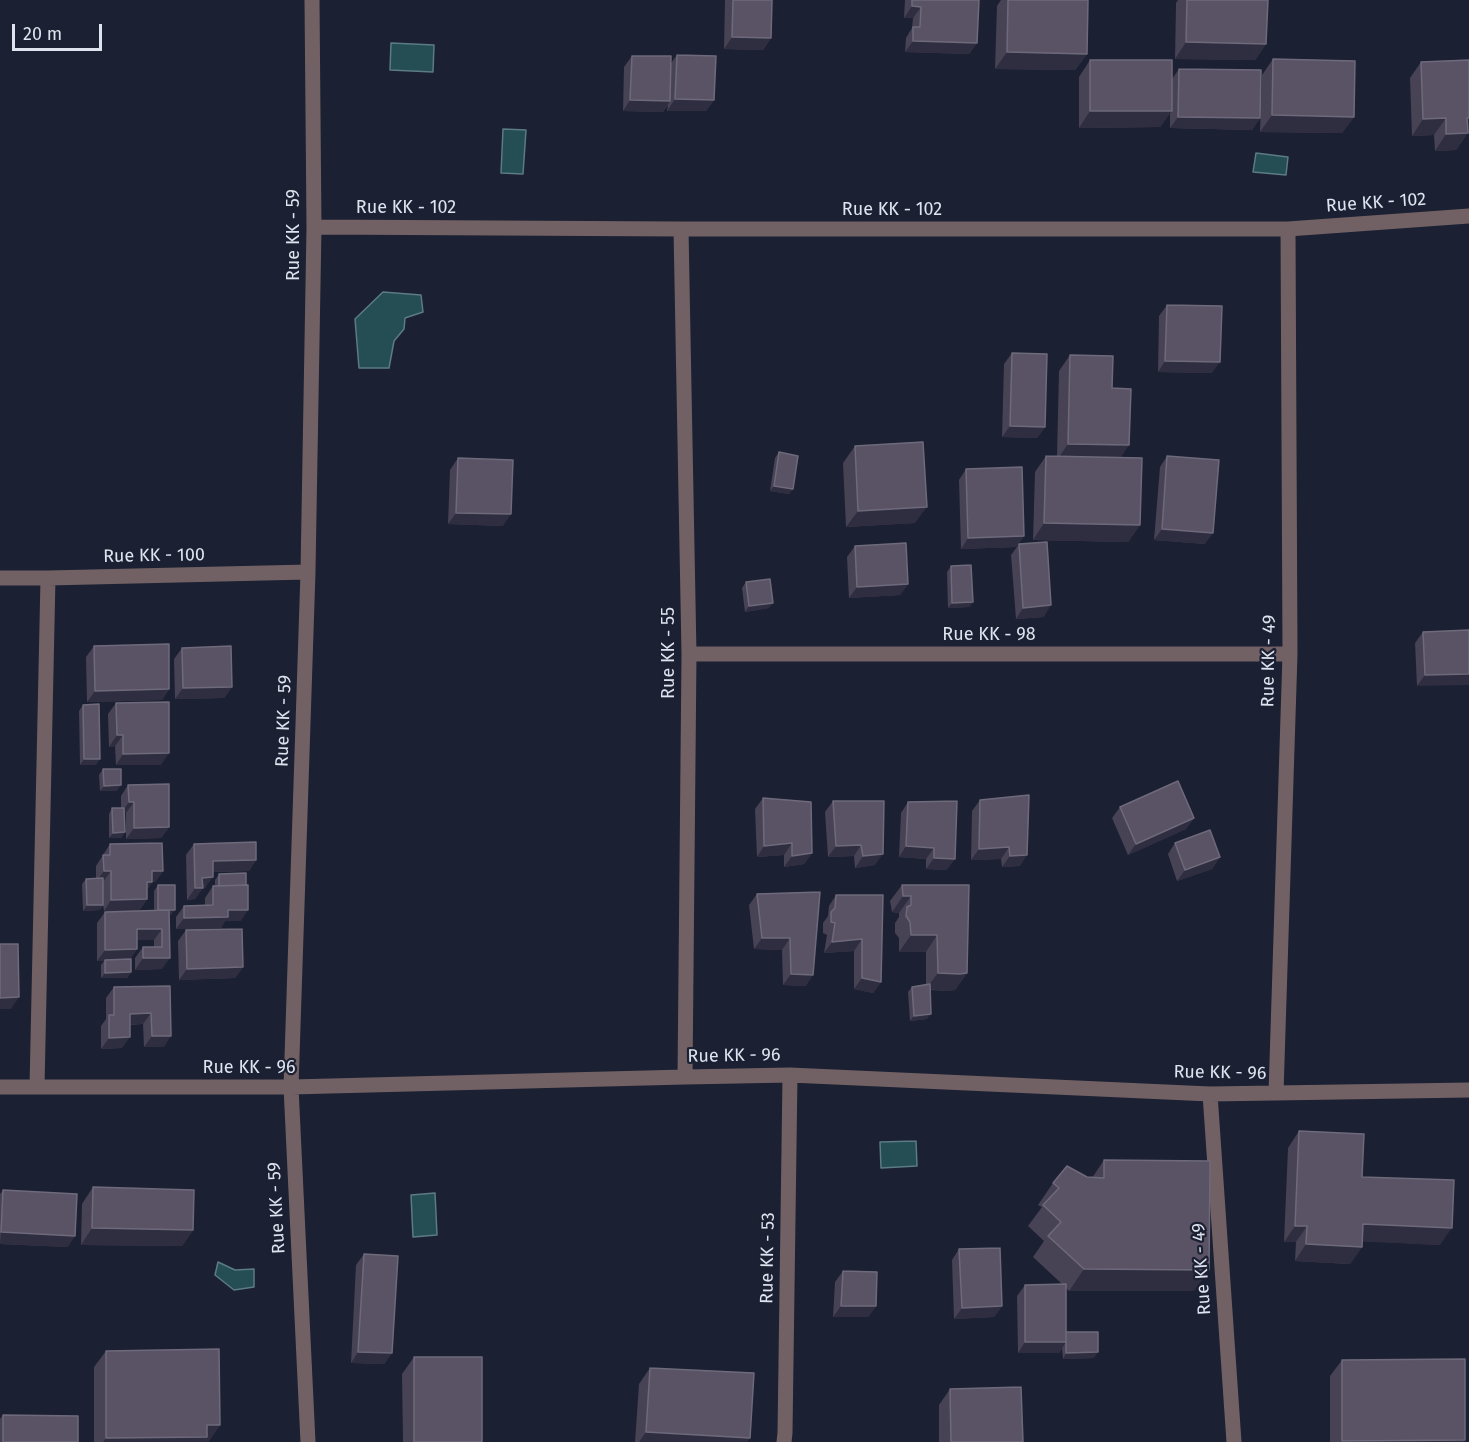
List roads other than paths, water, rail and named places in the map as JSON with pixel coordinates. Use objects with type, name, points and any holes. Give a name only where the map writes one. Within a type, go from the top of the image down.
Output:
[{"type":"street","name":"Rue KK - 59","points":[[308,1442],[291,1088],[308,572],[314,227],[312,0]]},
{"type":"street","name":"Rue KK - 102","points":[[314,227],[681,230],[1288,229],[1469,216]]},
{"type":"street","name":"Rue KK - 49","points":[[1276,1093],[1290,654],[1288,229]]},
{"type":"street","name":"Rue KK - 55","points":[[681,230],[689,654],[685,1077]]},
{"type":"street","name":"Rue KK - 100","points":[[0,578],[48,579],[308,572]]},
{"type":"street","points":[[37,1087],[48,579]]},
{"type":"street","name":"Rue KK - 98","points":[[689,654],[1290,654]]},
{"type":"street","name":"Rue KK - 96","points":[[0,1087],[291,1088],[790,1075],[1209,1094],[1469,1090]]},
{"type":"street","name":"Rue KK - 53","points":[[784,1442],[790,1075]]},
{"type":"street","name":"Rue KK - 49","points":[[1209,1094],[1234,1442]]}]
